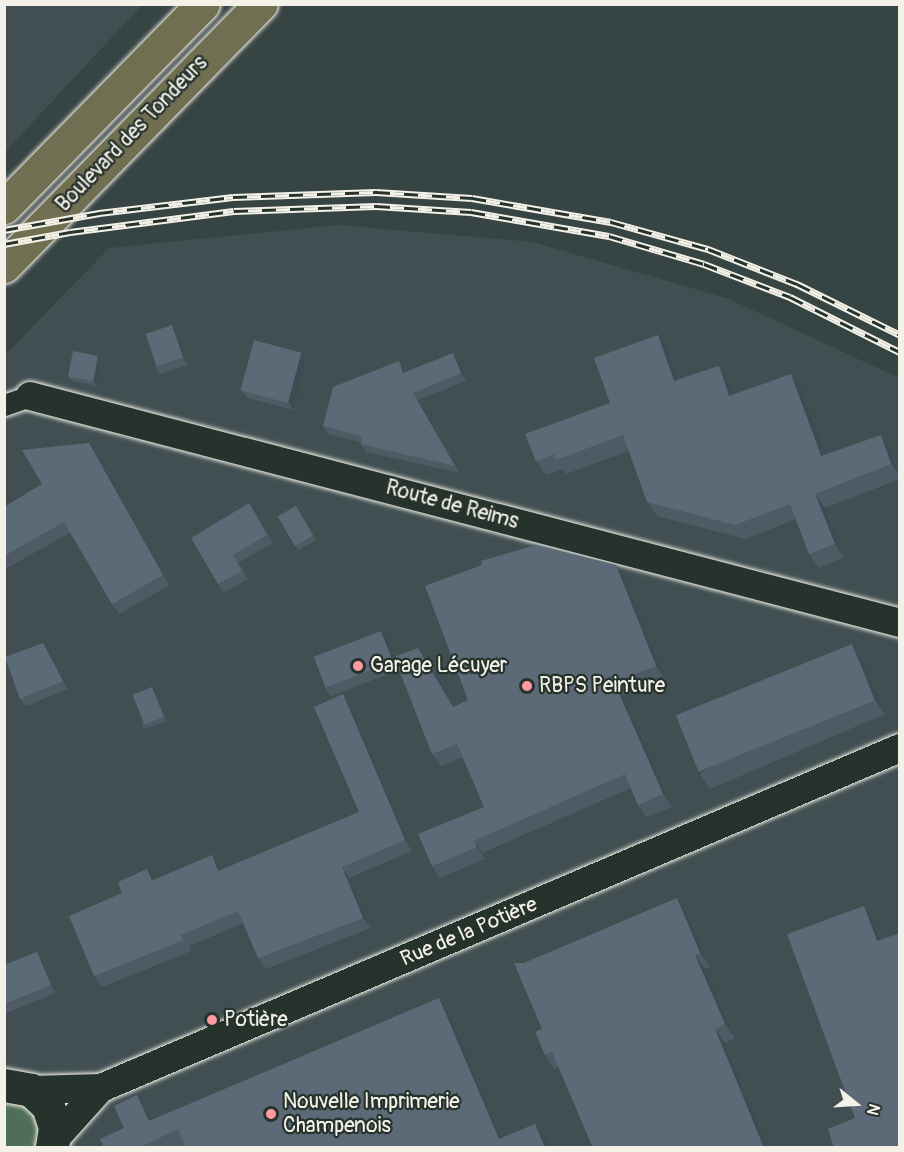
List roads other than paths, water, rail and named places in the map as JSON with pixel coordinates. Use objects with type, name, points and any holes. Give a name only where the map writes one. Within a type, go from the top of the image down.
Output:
[{"type":"highway","name":"Boulevard des Tondeurs","points":[[4,207],[203,4]]},
{"type":"highway","name":"Boulevard des Tondeurs","points":[[4,266],[261,4]]},
{"type":"main road","points":[[18,1088],[48,1106],[53,1143]]},
{"type":"street","name":"Route de Reims","points":[[17,401],[900,623]]},
{"type":"street","name":"Rue de la Potière","points":[[53,1143],[101,1088],[900,748]]},
{"type":"street","points":[[18,1088],[101,1088]]},
{"type":"railway","points":[[4,230],[99,213],[233,197],[376,192],[472,198],[611,222],[708,249],[797,284],[900,335]]},
{"type":"railway","points":[[4,244],[70,232],[234,211],[376,206],[471,212],[609,236],[704,264],[790,297],[900,352]]},
{"type":"place","name":"Garage Lécuyer","points":[[358,666]]},
{"type":"place","name":"RBPS Peinture","points":[[527,686]]},
{"type":"place","name":"Potière","points":[[212,1020]]},
{"type":"place","name":"Nouvelle Imprimerie Champenois","points":[[271,1114]]}]
